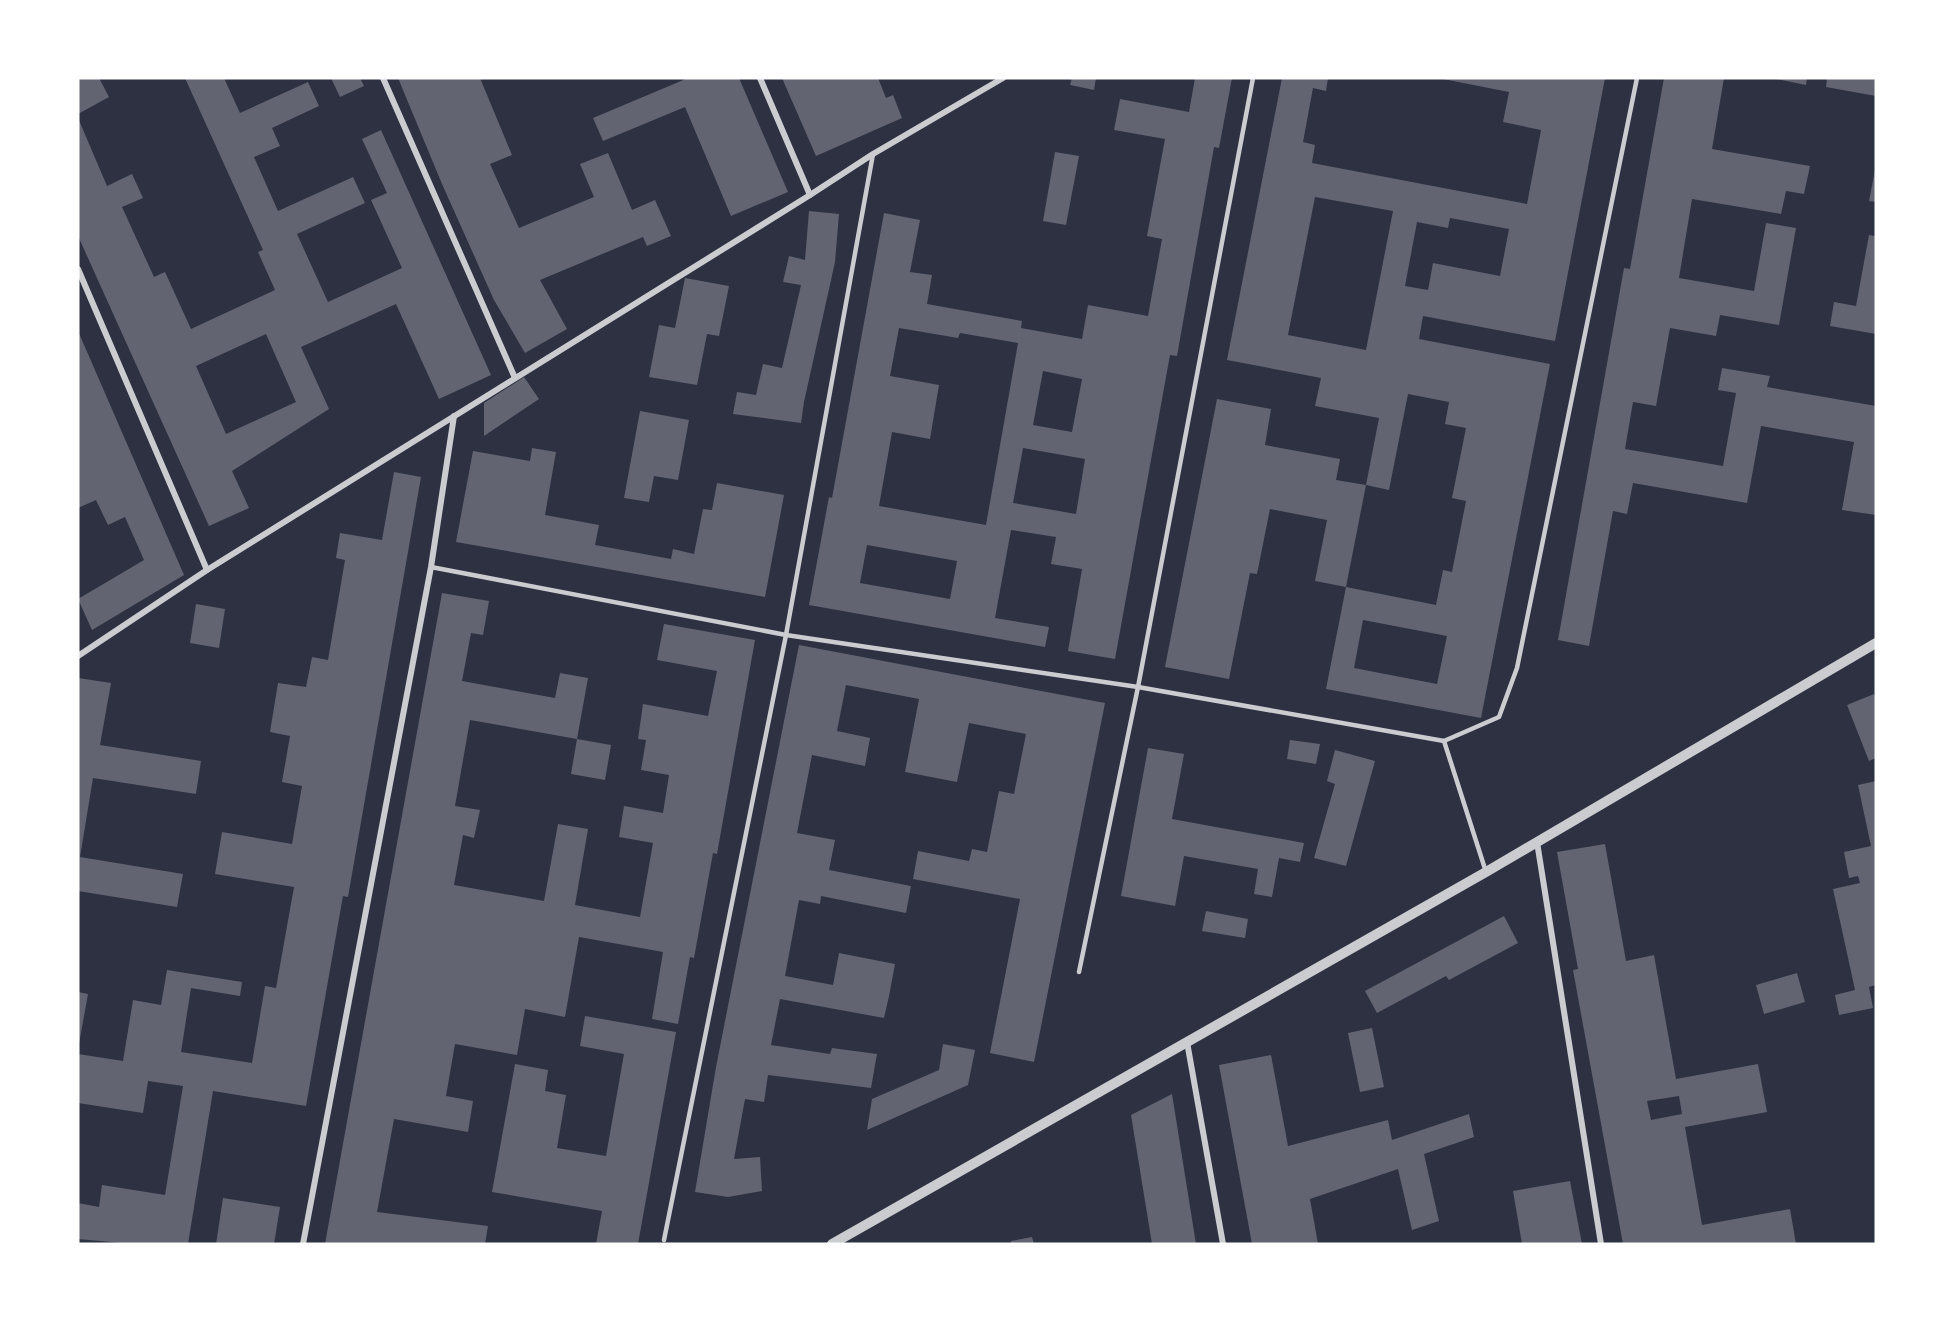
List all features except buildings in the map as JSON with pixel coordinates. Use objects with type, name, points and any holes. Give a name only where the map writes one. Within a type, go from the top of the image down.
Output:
[{"type":"street","points":[[383,78],[515,378]]},
{"type":"street","points":[[760,78],[810,195]]},
{"type":"street","points":[[78,656],[207,570],[873,154],[1003,78]]},
{"type":"street","points":[[78,269],[207,570]]},
{"type":"street","points":[[303,1244],[431,567],[454,416]]},
{"type":"street","points":[[832,1244],[848,1240],[1486,872],[1876,643]]},
{"type":"street","points":[[1537,842],[1601,1244]]},
{"type":"street","points":[[1188,1042],[1223,1244]]},
{"type":"lane","points":[[1080,972],[1138,687],[1253,78]]},
{"type":"lane","points":[[431,567],[786,635],[1138,687],[1444,741],[1499,717],[1517,668],[1637,78]]},
{"type":"lane","points":[[664,1240],[786,635],[873,154]]},
{"type":"lane","points":[[1444,741],[1486,872]]}]
